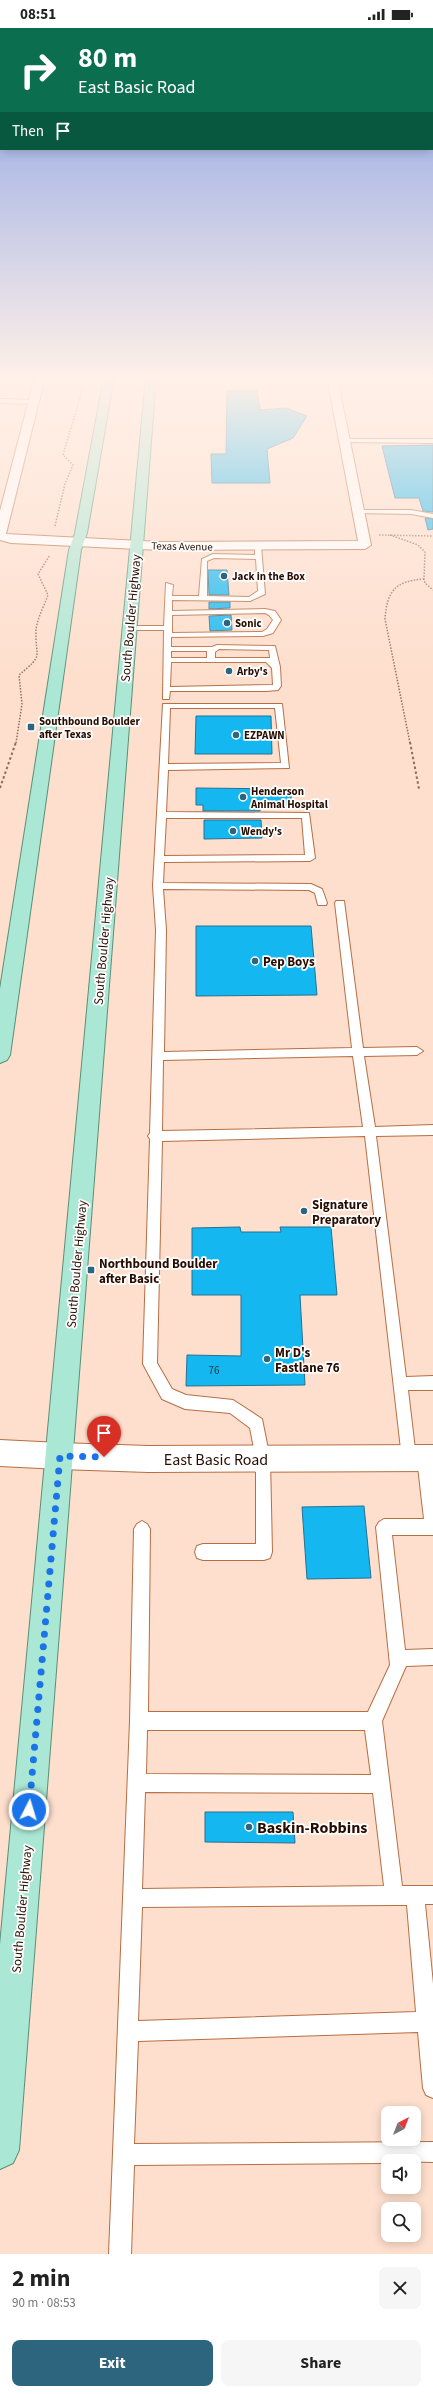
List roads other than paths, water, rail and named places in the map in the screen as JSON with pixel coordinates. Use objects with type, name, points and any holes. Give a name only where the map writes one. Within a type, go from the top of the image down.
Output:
[{"type":"main road","points":[[0,1055],[79,538],[90,481]]},
{"type":"main road","name":"South Boulder Highway","points":[[0,2150],[141,481]]},
{"type":"street","points":[[0,536],[14,481]]},
{"type":"street","points":[[352,481],[364,540]]},
{"type":"street","name":"Texas Avenue","points":[[0,536],[11,539],[58,536],[136,539],[364,540]]},
{"type":"street","name":"Texas Avenue","points":[[136,539],[258,552],[364,540]]},
{"type":"street","name":"East Basic Road","points":[[0,1453],[148,1459],[422,1458]]},
{"type":"lane","points":[[358,512],[411,512],[433,516]]},
{"type":"lane","points":[[168,598],[250,599],[260,594],[262,592],[258,552],[213,556],[204,560],[203,598]]},
{"type":"lane","points":[[169,585],[164,767],[158,886],[161,930],[158,1056],[154,1136],[150,1364],[167,1394],[185,1402],[233,1407],[257,1424],[263,1459],[264,1552],[203,1552]]},
{"type":"lane","points":[[129,628],[167,632],[263,634],[270,631],[277,620],[272,613],[265,612],[168,613]]},
{"type":"lane","points":[[166,689],[272,689],[277,686],[272,648],[167,649]]},
{"type":"lane","points":[[211,660],[211,652],[214,649]]},
{"type":"lane","points":[[167,660],[263,660],[275,664]]},
{"type":"lane","points":[[164,767],[286,766],[279,706],[166,706]]},
{"type":"lane","points":[[160,859],[310,858],[306,815],[162,815]]},
{"type":"lane","points":[[158,886],[311,887],[319,891],[322,904]]},
{"type":"lane","points":[[340,903],[358,1052],[370,1132],[400,1384],[422,1458],[433,1527],[384,1527],[398,1664],[372,1721],[394,1896]]},
{"type":"lane","points":[[158,1056],[417,1051]]},
{"type":"lane","points":[[154,1136],[433,1130]]},
{"type":"lane","points":[[400,1384],[433,1383]]},
{"type":"lane","points":[[120,2254],[139,1721],[142,1528]]},
{"type":"lane","points":[[398,1658],[433,1657]]},
{"type":"lane","points":[[139,1721],[372,1721]]},
{"type":"lane","points":[[137,1783],[380,1784]]},
{"type":"lane","points":[[133,1898],[424,1895],[427,2022],[433,2088]]},
{"type":"lane","points":[[128,2031],[427,2022]]},
{"type":"lane","points":[[124,2155],[433,2152]]},
{"type":"place","name":"Jack in the Box","points":[[224,576]]},
{"type":"place","name":"Sonic","points":[[227,623]]},
{"type":"place","name":"Arby's","points":[[229,671]]},
{"type":"place","name":"Southbound Boulder after Texas","points":[[31,727]]},
{"type":"place","name":"EZPAWN","points":[[236,735]]},
{"type":"place","name":"Henderson Animal Hospital","points":[[243,797]]},
{"type":"place","name":"Wendy's","points":[[233,831]]},
{"type":"place","name":"Pep Boys","points":[[255,961]]},
{"type":"place","name":"Signature Preparatory","points":[[304,1211]]},
{"type":"place","name":"Northbound Boulder after Basic","points":[[91,1270]]},
{"type":"place","name":"Mr D's Fastlane 76","points":[[267,1359]]},
{"type":"place","name":"Baskin-Robbins","points":[[249,1827]]}]
